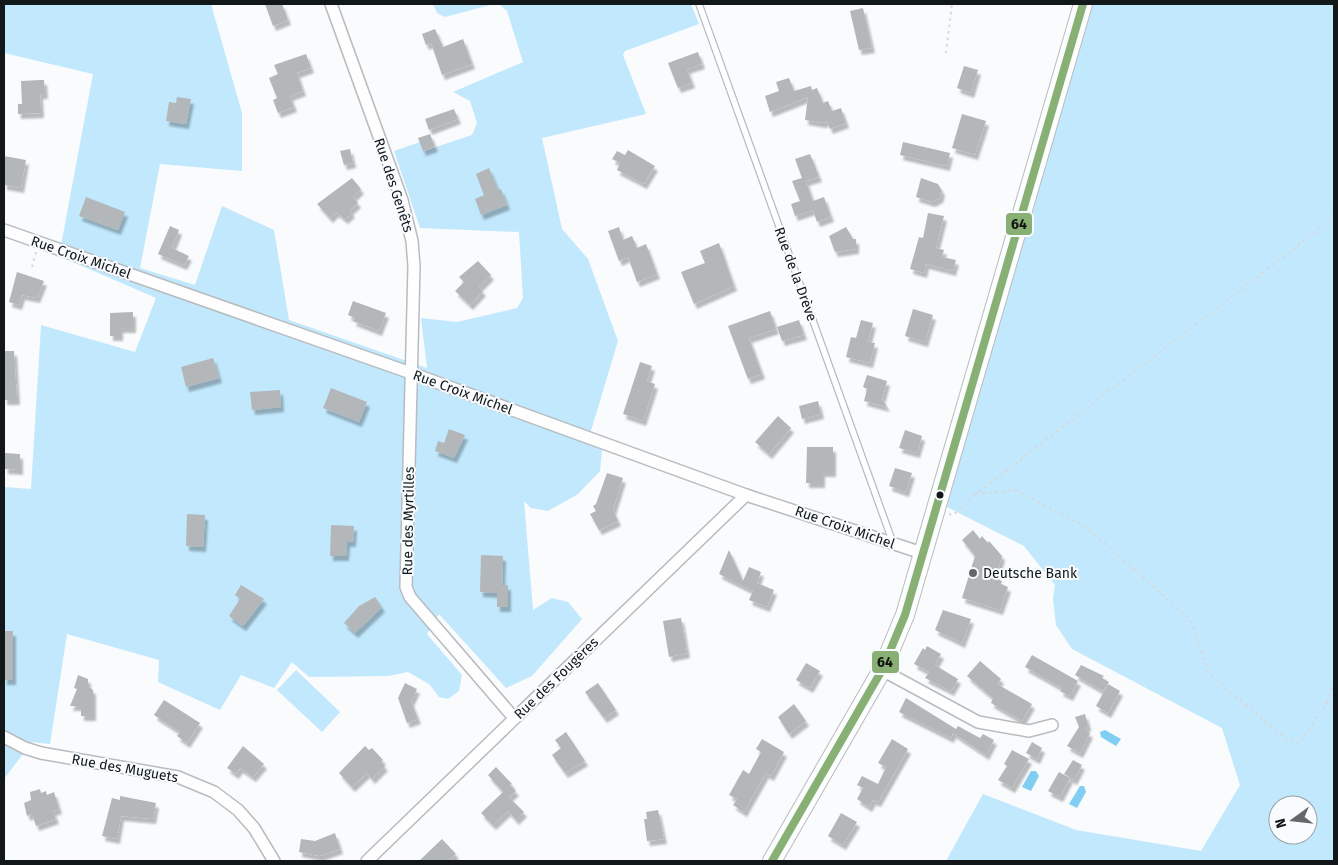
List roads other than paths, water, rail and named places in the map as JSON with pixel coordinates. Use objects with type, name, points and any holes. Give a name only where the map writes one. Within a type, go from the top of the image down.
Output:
[{"type":"main road","points":[[772,861],[882,670],[905,615],[922,553],[940,511],[1083,4]]},
{"type":"street","name":"Rue des Genêts","points":[[331,4],[402,200],[412,241],[414,266],[411,373]]},
{"type":"street","name":"Rue Croix Michel","points":[[4,230],[411,373],[746,495],[922,553]]},
{"type":"street","name":"Rue des Myrtilles","points":[[411,373],[406,587],[410,597],[514,718]]},
{"type":"street","name":"Rue des Fougères","points":[[367,861],[746,495]]},
{"type":"street","points":[[882,670],[978,722],[1029,731],[1052,725]]},
{"type":"street","name":"Rue des Muguets","points":[[4,737],[24,748],[41,753],[178,777],[214,792],[238,810],[254,828],[274,861]]},
{"type":"lane","name":"Rue de la Drève","points":[[699,4],[893,544]]},
{"type":"water","points":[[1105,730],[1121,739],[1116,746],[1101,737],[1100,732]]},
{"type":"water","points":[[1031,771],[1036,771],[1039,776],[1031,791],[1022,787]]},
{"type":"water","points":[[1080,786],[1084,786],[1086,792],[1077,808],[1069,804]]},
{"type":"place","name":"Deutsche Bank","points":[[973,573]]}]
